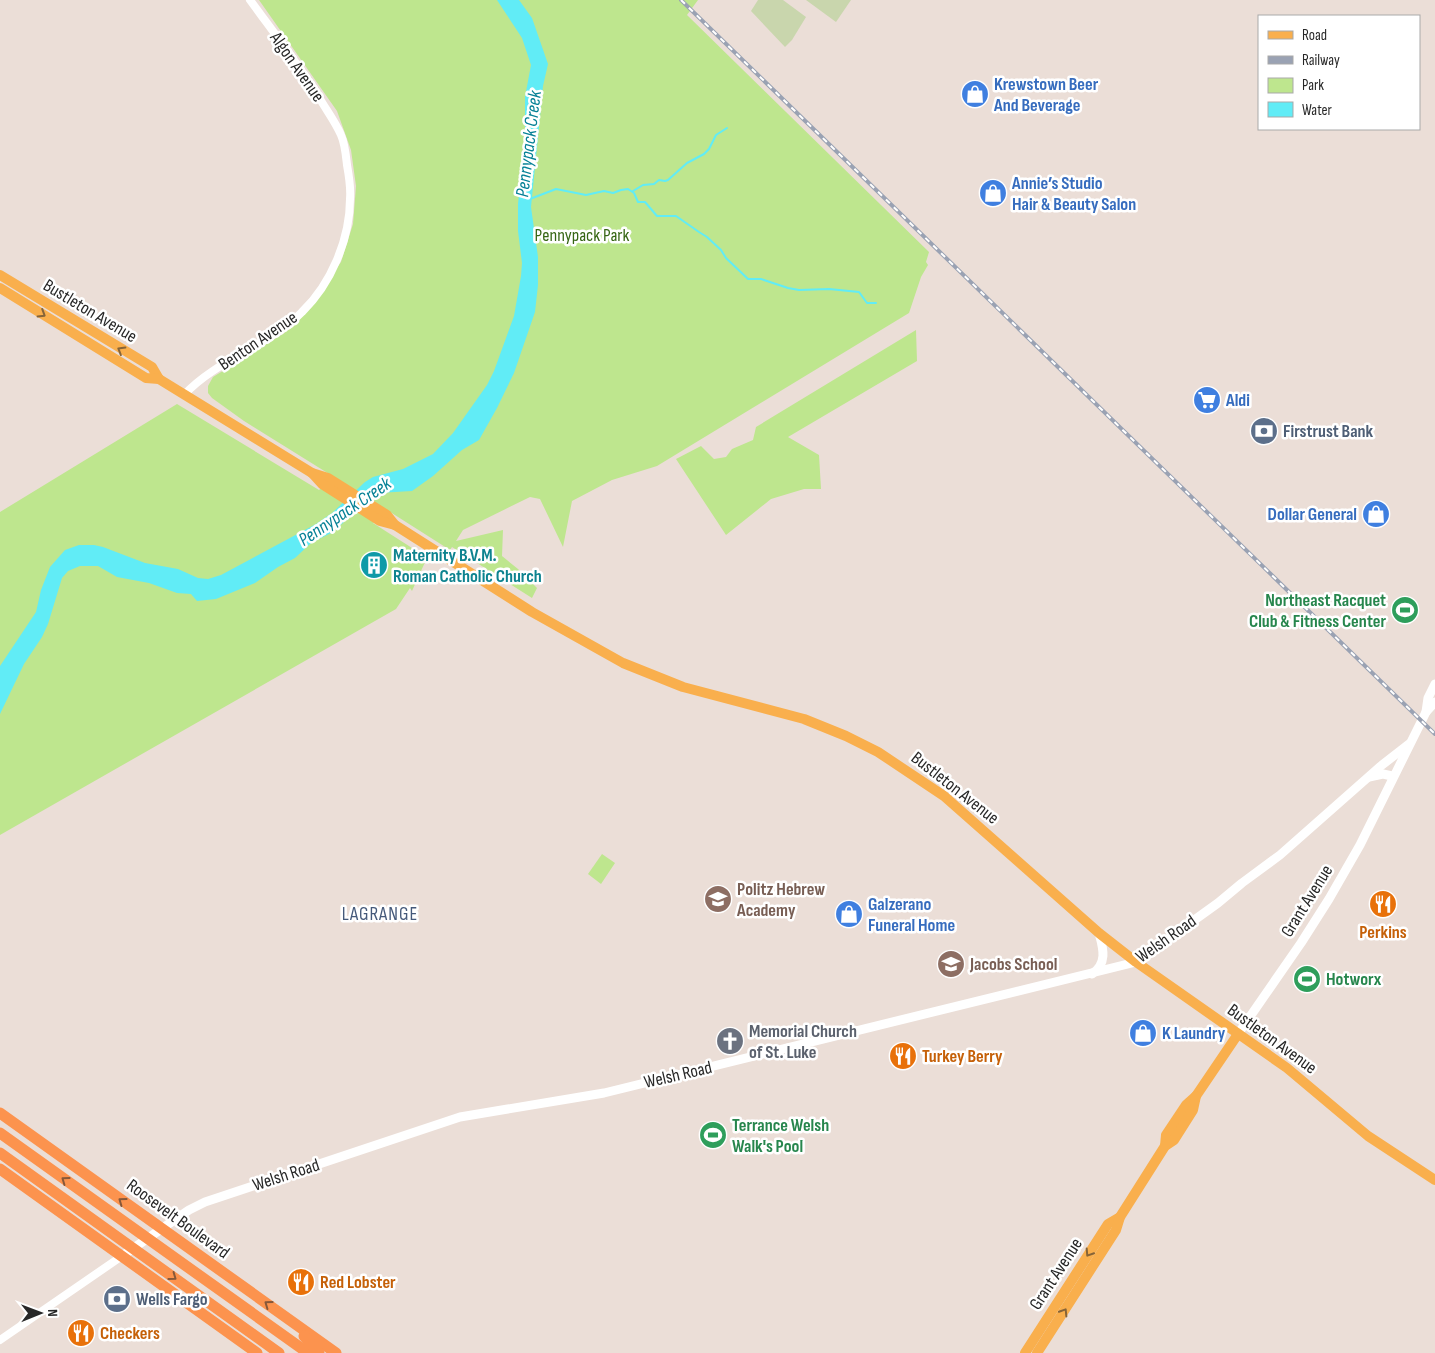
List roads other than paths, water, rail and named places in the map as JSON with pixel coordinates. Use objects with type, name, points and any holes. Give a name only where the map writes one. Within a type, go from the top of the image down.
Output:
[{"type":"highway","name":"Roosevelt Boulevard","points":[[0,1113],[336,1353]]},
{"type":"highway","name":"Roosevelt Boulevard","points":[[0,1133],[308,1353]]},
{"type":"highway","points":[[0,1153],[279,1353]]},
{"type":"highway","points":[[0,1169],[257,1353]]},
{"type":"highway","points":[[290,1321],[319,1353]]},
{"type":"highway","points":[[252,1334],[269,1353]]},
{"type":"main road","name":"Bustleton Avenue","points":[[0,275],[152,367],[159,379],[532,612],[623,663],[683,687],[804,719],[846,736],[878,752],[944,796],[1099,933],[1136,962],[1287,1068],[1368,1136],[1435,1180]]},
{"type":"main road","name":"Bustleton Avenue","points":[[0,288],[146,378],[159,379]]},
{"type":"main road","name":"Grant Avenue","points":[[1426,712],[1428,698],[1435,684]]},
{"type":"main road","name":"Grant Avenue","points":[[1037,1353],[1116,1230],[1120,1216],[1165,1146],[1166,1135],[1186,1105],[1196,1096],[1329,900],[1363,839],[1392,776],[1426,712],[1435,702]]},
{"type":"main road","name":"Welsh Road","points":[[122,1256],[189,1210],[206,1202],[460,1117],[604,1093],[1136,962],[1218,903],[1280,855],[1367,778],[1409,744]]},
{"type":"main road","points":[[1367,778],[1375,774],[1392,776]]},
{"type":"main road","points":[[1092,974],[1098,970],[1104,958],[1099,933]]},
{"type":"main road","name":"Grant Avenue","points":[[1025,1353],[1108,1224],[1120,1216]]},
{"type":"street","name":"Algon Avenue","points":[[250,0],[311,85],[342,136]]},
{"type":"street","name":"Benton Avenue","points":[[184,395],[197,381],[279,330],[302,313],[326,280],[338,258],[349,217],[349,177],[342,136]]},
{"type":"street","name":"Welsh Road","points":[[0,1340],[122,1256]]},
{"type":"water","name":"Pennypack Creek","points":[[497,0],[519,0],[532,18],[548,64],[543,86],[531,207],[538,257],[538,285],[535,312],[514,373],[479,440],[462,450],[433,476],[412,491],[378,493],[350,514],[331,533],[311,543],[295,558],[255,583],[216,599],[197,601],[191,594],[177,593],[149,583],[117,577],[98,566],[80,566],[68,571],[62,578],[48,624],[42,637],[24,664],[0,714],[0,666],[36,612],[41,590],[50,567],[65,550],[79,545],[94,545],[145,563],[178,569],[198,578],[208,579],[221,575],[316,524],[332,513],[365,482],[373,477],[403,469],[433,454],[453,433],[487,385],[514,316],[521,276],[522,263],[518,231],[518,204],[525,137],[525,97],[531,65],[522,38]]},
{"type":"waterway","points":[[633,191],[643,185],[654,184],[659,180],[668,180],[687,163],[704,154],[709,149],[716,135],[727,128]]},
{"type":"waterway","name":"Pennypack Creek","points":[[530,199],[556,189],[586,195],[604,191],[613,193],[628,189],[634,193],[638,202],[645,202],[657,216],[676,216],[707,237],[748,279],[761,279],[799,290],[829,289],[859,292],[867,303],[876,303]]},
{"type":"railway","points":[[681,0],[1435,734]]},
{"type":"place","name":"Krewstown Beer And Beverage","points":[[975,94]]},
{"type":"place","name":"Annie’s Studio Hair & Beauty Salon","points":[[993,193]]},
{"type":"place","name":"Aldi","points":[[1207,400]]},
{"type":"place","name":"Firstrust Bank","points":[[1264,431]]},
{"type":"place","name":"Dollar General","points":[[1376,514]]},
{"type":"place","name":"Maternity B.V.M. Roman Catholic Church","points":[[374,565]]},
{"type":"place","name":"Northeast Racquet Club & Fitness Center","points":[[1405,610]]},
{"type":"place","name":"Politz Hebrew Academy","points":[[718,899]]},
{"type":"place","name":"Perkins","points":[[1383,904]]},
{"type":"place","name":"Galzerano Funeral Home","points":[[849,914]]},
{"type":"place","name":"Jacobs School","points":[[951,964]]},
{"type":"place","name":"Hotworx","points":[[1307,979]]},
{"type":"place","name":"K Laundry","points":[[1143,1033]]},
{"type":"place","name":"Memorial Church of St. Luke","points":[[730,1041]]},
{"type":"place","name":"Turkey Berry","points":[[903,1056]]},
{"type":"place","name":"Terrance Welsh Walk's Pool","points":[[713,1135]]},
{"type":"place","name":"Red Lobster","points":[[301,1282]]},
{"type":"place","name":"Wells Fargo","points":[[117,1299]]},
{"type":"place","name":"Checkers","points":[[81,1333]]},
{"type":"district","name":"LAGRANGE","points":[[380,914]]},
{"type":"park label","name":"Pennypack Park","points":[[582,235]]}]
